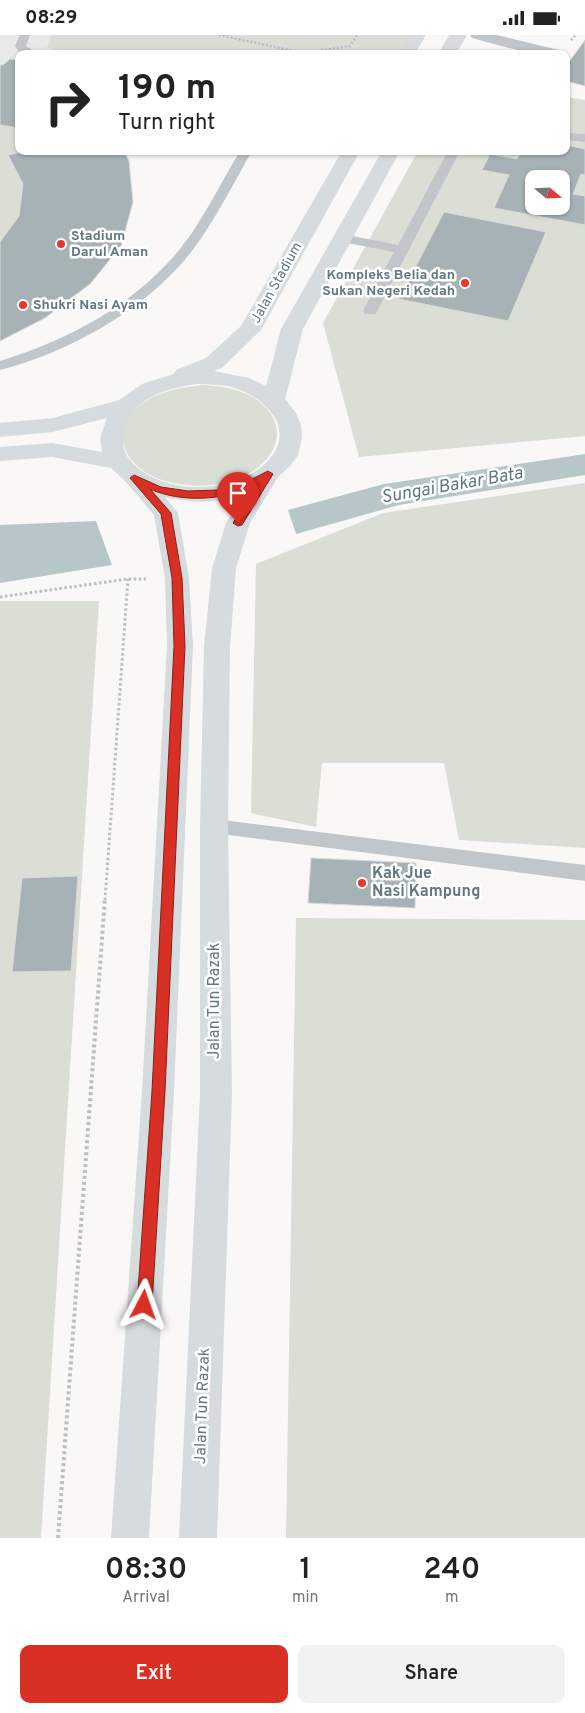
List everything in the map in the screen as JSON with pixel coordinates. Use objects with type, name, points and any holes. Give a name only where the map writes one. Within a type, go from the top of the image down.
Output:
[{"type":"main road","points":[[408,50],[417,35]]},
{"type":"main road","points":[[449,50],[458,35]]},
{"type":"main road","name":"Jalan Stadium","points":[[169,382],[214,363],[250,329],[349,155]]},
{"type":"main road","points":[[274,399],[292,329],[389,155]]},
{"type":"main road","points":[[0,430],[53,425],[124,406],[144,392],[169,382],[198,377],[226,379],[253,387],[274,399],[287,416],[291,435],[286,455],[268,474],[248,485],[219,493],[188,495],[159,489],[126,470],[52,450],[0,454]]},
{"type":"main road","points":[[124,406],[113,424],[110,443],[126,470],[166,513],[177,578],[180,646],[159,1081],[130,1538]]},
{"type":"main road","name":"Jalan Tun Razak","points":[[198,1538],[216,1095],[214,826],[217,647],[224,568],[238,523],[268,474]]},
{"type":"street","points":[[478,35],[537,50]]},
{"type":"lane","points":[[25,35],[20,46],[26,50]]},
{"type":"lane","points":[[570,136],[585,138]]},
{"type":"lane","points":[[0,366],[35,355],[80,336],[120,310],[162,276],[194,239],[244,155]]},
{"type":"lane","points":[[370,311],[452,155]]},
{"type":"lane","points":[[342,239],[402,250]]},
{"type":"lane","points":[[214,826],[585,873]]},
{"type":"path","points":[[219,35],[289,50]]},
{"type":"path","points":[[323,50],[350,46],[357,35]]},
{"type":"path","points":[[0,597],[128,579],[177,578]]},
{"type":"path","points":[[58,1538],[128,579]]},
{"type":"shaded area","points":[[0,35],[51,35],[48,48],[60,50],[15,50],[15,60],[10,59],[3,65],[0,65]]},
{"type":"shaded area","points":[[51,35],[409,35],[402,50],[59,50],[47,48]]},
{"type":"shaded area","name":"Kompleks Belia dan Sukan Negeri Kedah","points":[[570,98],[585,100],[585,436],[359,457],[323,323],[416,155],[570,155]]},
{"type":"shaded area","points":[[0,125],[15,127],[15,154],[8,156],[23,184],[19,216],[0,242]]},
{"type":"shaded area","points":[[205,385],[235,390],[251,396],[269,411],[277,430],[276,441],[272,452],[263,463],[239,479],[224,483],[194,486],[165,481],[152,476],[132,461],[128,456],[123,438],[125,424],[132,413],[141,404],[166,392]]},
{"type":"shaded area","points":[[585,483],[585,848],[459,840],[444,763],[322,763],[316,827],[251,813],[256,564],[383,513]]},
{"type":"shaded area","points":[[0,601],[99,601],[41,1538],[0,1538]]},
{"type":"shaded area","points":[[296,918],[585,920],[585,1538],[286,1538]]},
{"type":"water","name":"Sungai Bakar Bata","points":[[585,454],[585,475],[399,505],[296,534],[288,510],[384,484]]},
{"type":"water","points":[[96,521],[112,565],[0,583],[0,525]]},
{"type":"building","points":[[585,40],[585,86],[570,82],[570,61]]},
{"type":"building","points":[[10,59],[15,60],[15,127],[0,125],[0,65],[3,65]]},
{"type":"building","points":[[570,146],[585,149],[585,175],[581,174],[573,194],[585,196],[585,225],[531,215],[570,215],[570,170],[525,170],[525,214],[494,208],[509,175],[482,170],[490,155],[517,159],[519,155],[570,155]]},
{"type":"building","name":"Stadium Darul Aman","points":[[8,155],[126,155],[129,161],[133,202],[121,246],[90,284],[45,318],[0,341],[0,242],[19,216],[23,184]]},
{"type":"building","points":[[444,212],[546,232],[508,321],[399,299]]},
{"type":"building","name":"Kak Jue Nasi Kampung","points":[[311,858],[416,863],[415,908],[308,903]]},
{"type":"building","points":[[78,876],[71,971],[12,972],[22,878]]},
{"type":"place","name":"Stadium Darul Aman","points":[[61,244]]},
{"type":"place","name":"Kompleks Belia dan Sukan Negeri Kedah","points":[[465,283]]},
{"type":"place","name":"Shukri Nasi Ayam","points":[[23,305]]},
{"type":"place","name":"Kak Jue Nasi Kampung","points":[[362,883]]},
{"type":"route","points":[[144,1305],[158,1091],[180,646],[177,578],[166,513],[134,478],[159,489],[188,495],[219,493],[248,485],[268,474],[238,523]]}]
